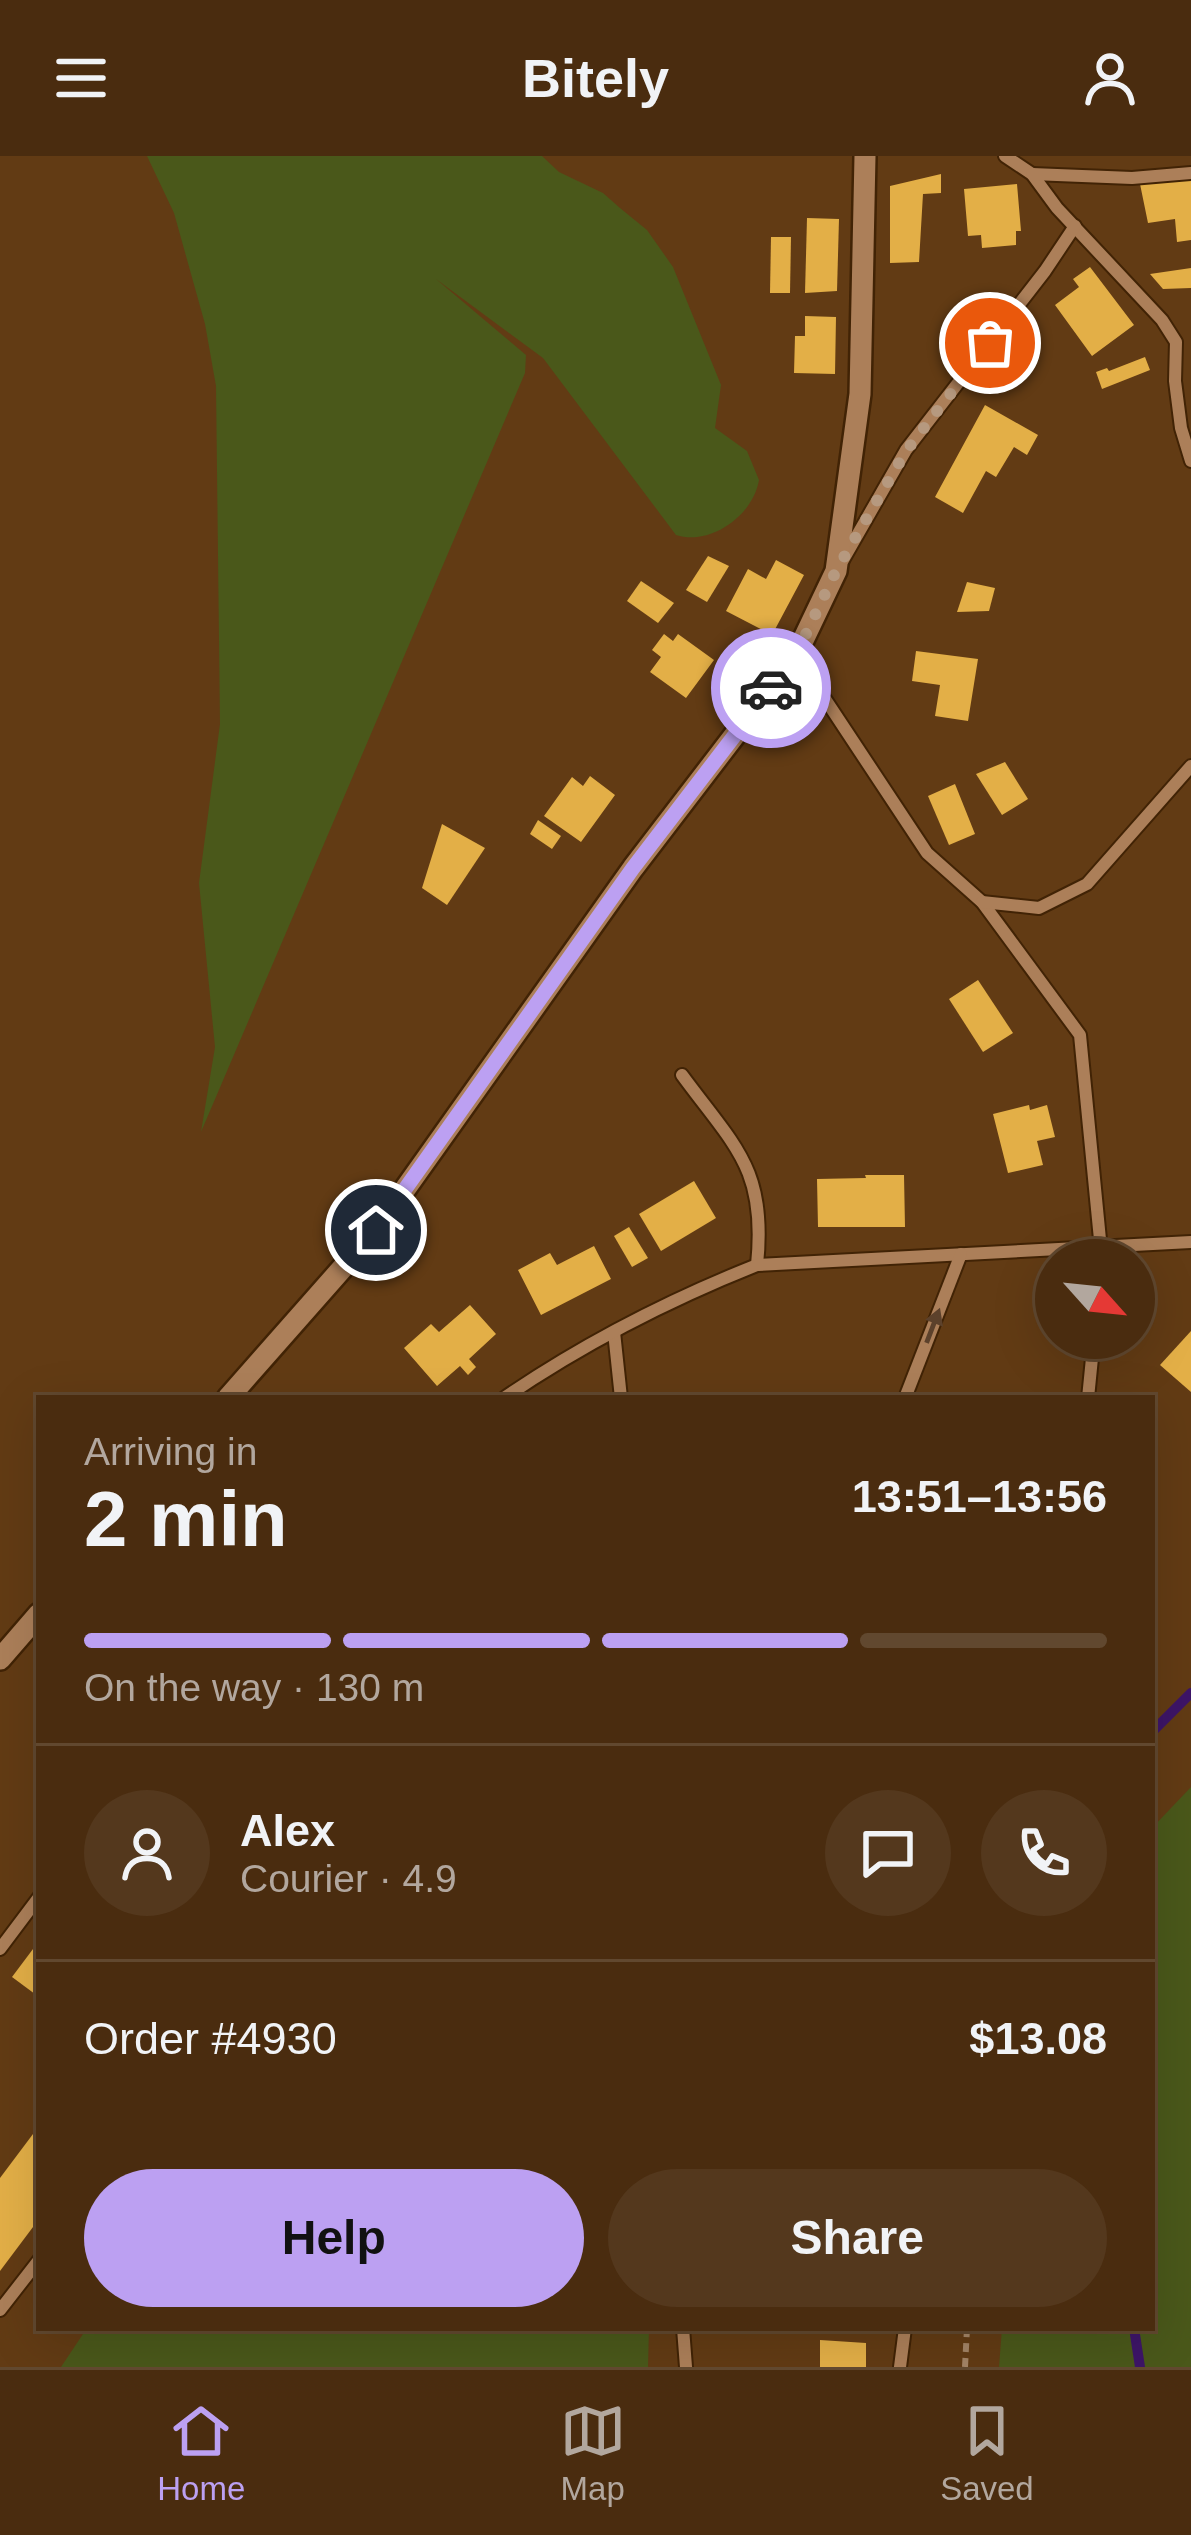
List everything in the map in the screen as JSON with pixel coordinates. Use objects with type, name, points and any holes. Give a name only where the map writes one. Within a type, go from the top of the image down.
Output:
[{"type":"street","points":[[836,571],[860,394],[865,156]]},
{"type":"street","points":[[1005,156],[1032,174],[1162,320],[1176,342],[1175,381],[1191,461]]},
{"type":"street","points":[[1032,174],[1132,178],[1191,173]]},
{"type":"street","points":[[231,1395],[376,1230],[633,868],[796,655],[836,571],[906,451],[1075,226]]},
{"type":"street","points":[[1176,342],[1191,337]]},
{"type":"street","points":[[796,655],[927,853],[982,902],[1080,1035],[1102,1239]]},
{"type":"street","points":[[982,902],[1039,908],[1087,884],[1191,766]]},
{"type":"street","points":[[682,1075],[749,1165],[761,1222],[757,1265]]},
{"type":"street","points":[[1155,1246],[1191,1242]]},
{"type":"street","points":[[509,1395],[614,1332],[699,1288],[757,1265],[1035,1253]]},
{"type":"street","points":[[906,1395],[962,1254]]},
{"type":"street","points":[[614,1332],[621,1395]]},
{"type":"street","points":[[1088,1395],[1092,1359]]},
{"type":"street","points":[[0,1659],[36,1617]]},
{"type":"street","points":[[0,1949],[36,1901]]},
{"type":"street","points":[[0,2310],[36,2264]]},
{"type":"street","points":[[683,2331],[686,2367]]},
{"type":"street","points":[[900,2367],[905,2331]]},
{"type":"path","points":[[965,2367],[967,2331]]},
{"type":"green space","points":[[147,156],[542,156],[559,172],[603,193],[647,230],[673,267],[721,385],[715,428],[747,451],[759,480],[748,505],[728,525],[702,536],[676,535],[543,358],[436,279],[526,355],[525,373],[201,1132],[215,1047],[199,883],[220,724],[216,386],[205,324],[174,213]]},
{"type":"green space","points":[[1191,1787],[1191,2367],[999,2367],[1002,2331],[1155,2331],[1155,1825]]},
{"type":"green space","points":[[85,2331],[649,2331],[648,2367],[61,2367]]},
{"type":"building","points":[[941,174],[941,193],[923,194],[919,262],[890,263],[890,186]]},
{"type":"building","points":[[1191,177],[1191,240],[1177,242],[1175,219],[1148,223],[1140,184]]},
{"type":"building","points":[[1017,184],[1021,231],[1016,231],[1016,245],[982,248],[981,235],[968,236],[964,189]]},
{"type":"building","points":[[807,218],[839,219],[837,291],[805,293]]},
{"type":"building","points":[[771,237],[791,237],[790,293],[770,293]]},
{"type":"building","points":[[1090,267],[1134,325],[1092,356],[1055,305],[1079,287],[1073,279]]},
{"type":"building","points":[[1191,268],[1191,288],[1163,289],[1150,274]]},
{"type":"building","points":[[805,316],[836,317],[835,374],[794,373],[795,336],[805,336]]},
{"type":"building","points":[[1145,357],[1150,370],[1102,389],[1096,372]]},
{"type":"building","points":[[985,405],[1038,435],[1027,455],[1014,447],[996,477],[986,471],[963,513],[935,497]]},
{"type":"building","points":[[708,556],[729,566],[707,602],[686,590]]},
{"type":"building","points":[[776,560],[804,575],[772,635],[726,611],[748,569],[766,579]]},
{"type":"building","points":[[641,581],[674,603],[658,623],[627,601]]},
{"type":"building","points":[[967,582],[995,588],[989,611],[957,612]]},
{"type":"building","points":[[664,634],[673,641],[678,634],[714,660],[686,698],[650,672],[661,657],[652,650]]},
{"type":"building","points":[[916,651],[978,659],[968,721],[935,716],[940,685],[912,681]]},
{"type":"building","points":[[1005,762],[1028,799],[1002,815],[976,774]]},
{"type":"building","points":[[590,776],[615,795],[581,842],[544,816],[572,777],[583,786]]},
{"type":"building","points":[[955,784],[975,834],[949,845],[928,796]]},
{"type":"building","points":[[538,820],[561,836],[552,849],[530,834]]},
{"type":"building","points":[[442,824],[485,848],[447,905],[422,888]]},
{"type":"building","points":[[978,980],[1013,1033],[983,1052],[949,999]]},
{"type":"building","points":[[1029,1105],[1030,1110],[1047,1105],[1055,1137],[1037,1141],[1043,1165],[1008,1173],[993,1114]]},
{"type":"building","points":[[904,1175],[905,1227],[818,1227],[817,1179]]},
{"type":"building","points":[[694,1181],[716,1218],[661,1251],[639,1214]]},
{"type":"building","points":[[629,1227],[648,1258],[632,1267],[614,1236]]},
{"type":"building","points":[[594,1246],[611,1279],[541,1315],[518,1270],[550,1253],[557,1265]]},
{"type":"building","points":[[470,1305],[496,1334],[469,1359],[476,1367],[468,1375],[460,1366],[437,1386],[404,1348],[431,1324],[439,1332]]},
{"type":"building","points":[[1191,1331],[1191,1392],[1160,1365]]},
{"type":"building","points":[[36,1945],[36,1995],[12,1977]]},
{"type":"building","points":[[36,2130],[36,2223],[0,2271],[0,2178]]},
{"type":"building","points":[[820,2340],[866,2343],[866,2367],[820,2367]]},
{"type":"waterway","points":[[1155,1729],[1191,1693]]},
{"type":"waterway","points":[[1134,2331],[1140,2367]]},
{"type":"way so far","points":[[771,688],[796,655],[836,571],[906,451],[990,343]]},
{"type":"route","points":[[376,1230],[633,868],[771,688]]}]
